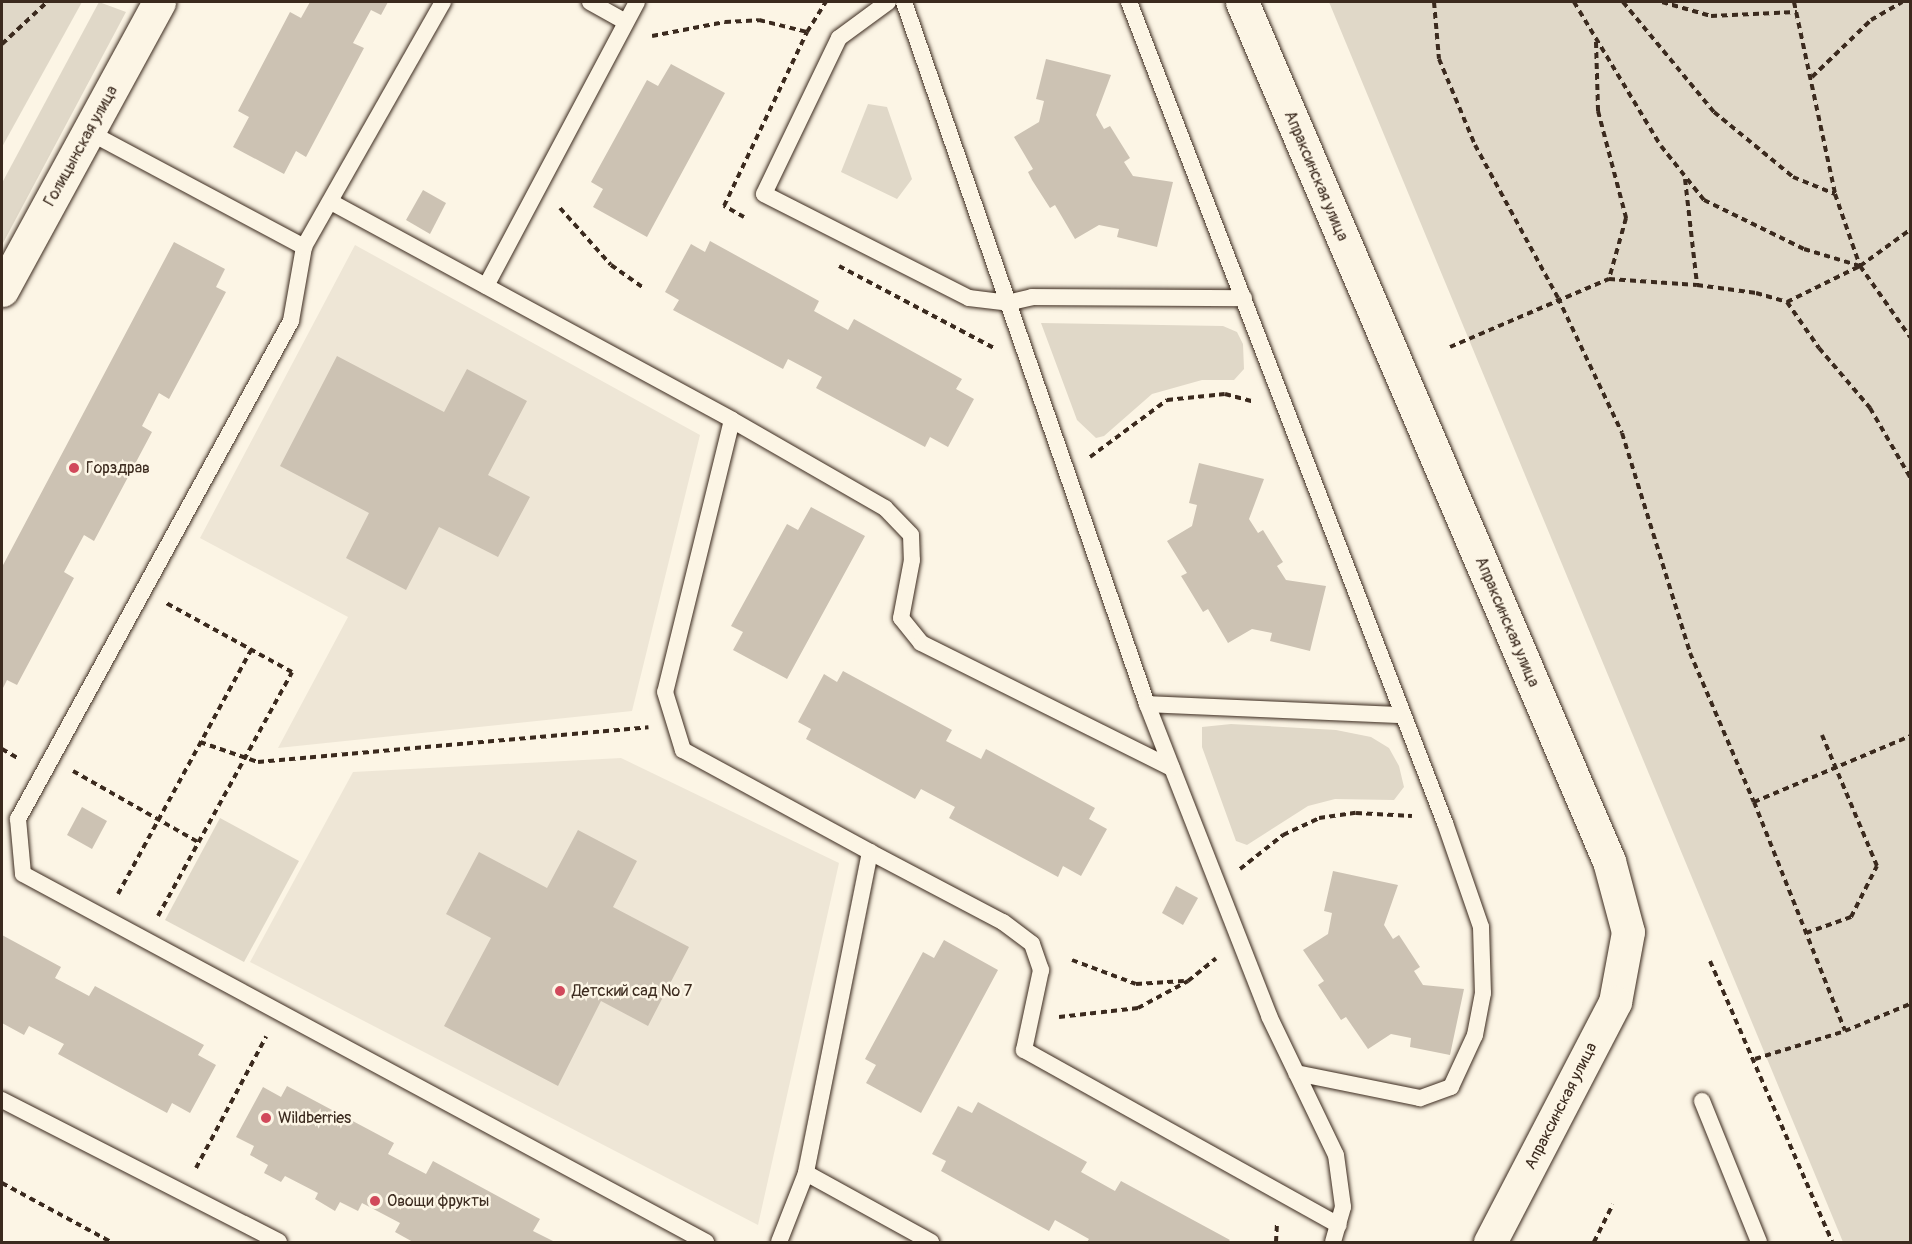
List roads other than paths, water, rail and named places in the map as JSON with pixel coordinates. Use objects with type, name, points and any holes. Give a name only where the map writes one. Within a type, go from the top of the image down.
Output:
[{"type":"street","name":"Голицынская улица","points":[[2,290],[159,2]]},
{"type":"street","name":"Апраксинская улица","points":[[1242,2],[1609,861],[1628,933],[1615,1002],[1490,1242]]},
{"type":"lane","points":[[443,2],[304,247],[291,321],[18,819],[23,874],[706,1242]]},
{"type":"lane","points":[[590,2],[626,22]]},
{"type":"lane","points":[[486,286],[637,2]]},
{"type":"lane","points":[[888,2],[838,38],[764,194],[969,298],[1007,303],[1032,297],[1244,298]]},
{"type":"lane","points":[[904,2],[1146,704],[1221,888],[1269,1016],[1336,1155],[1342,1207],[1333,1242]]},
{"type":"lane","points":[[1129,2],[1445,823],[1481,927],[1483,993],[1475,1035],[1451,1087],[1420,1098],[1296,1073]]},
{"type":"lane","points":[[89,132],[304,247]]},
{"type":"lane","points":[[331,201],[732,420],[885,508],[911,535],[912,560],[901,618],[921,643],[1172,768]]},
{"type":"lane","points":[[732,420],[665,692],[683,750],[1003,922],[1032,944],[1041,970],[1028,1020],[1024,1050],[1339,1225]]},
{"type":"lane","points":[[1146,704],[1402,715]]},
{"type":"lane","points":[[778,1242],[806,1173],[870,852]]},
{"type":"lane","points":[[2,1100],[279,1242]]},
{"type":"lane","points":[[1702,1101],[1759,1242]]},
{"type":"lane","points":[[806,1173],[931,1242]]},
{"type":"place","name":"Горздрав","points":[[74,468]]},
{"type":"place","name":"Детский сад № 7","points":[[560,991]]},
{"type":"place","name":"Wildberries","points":[[266,1118]]},
{"type":"place","name":"Овощи фрукты","points":[[375,1201]]}]
